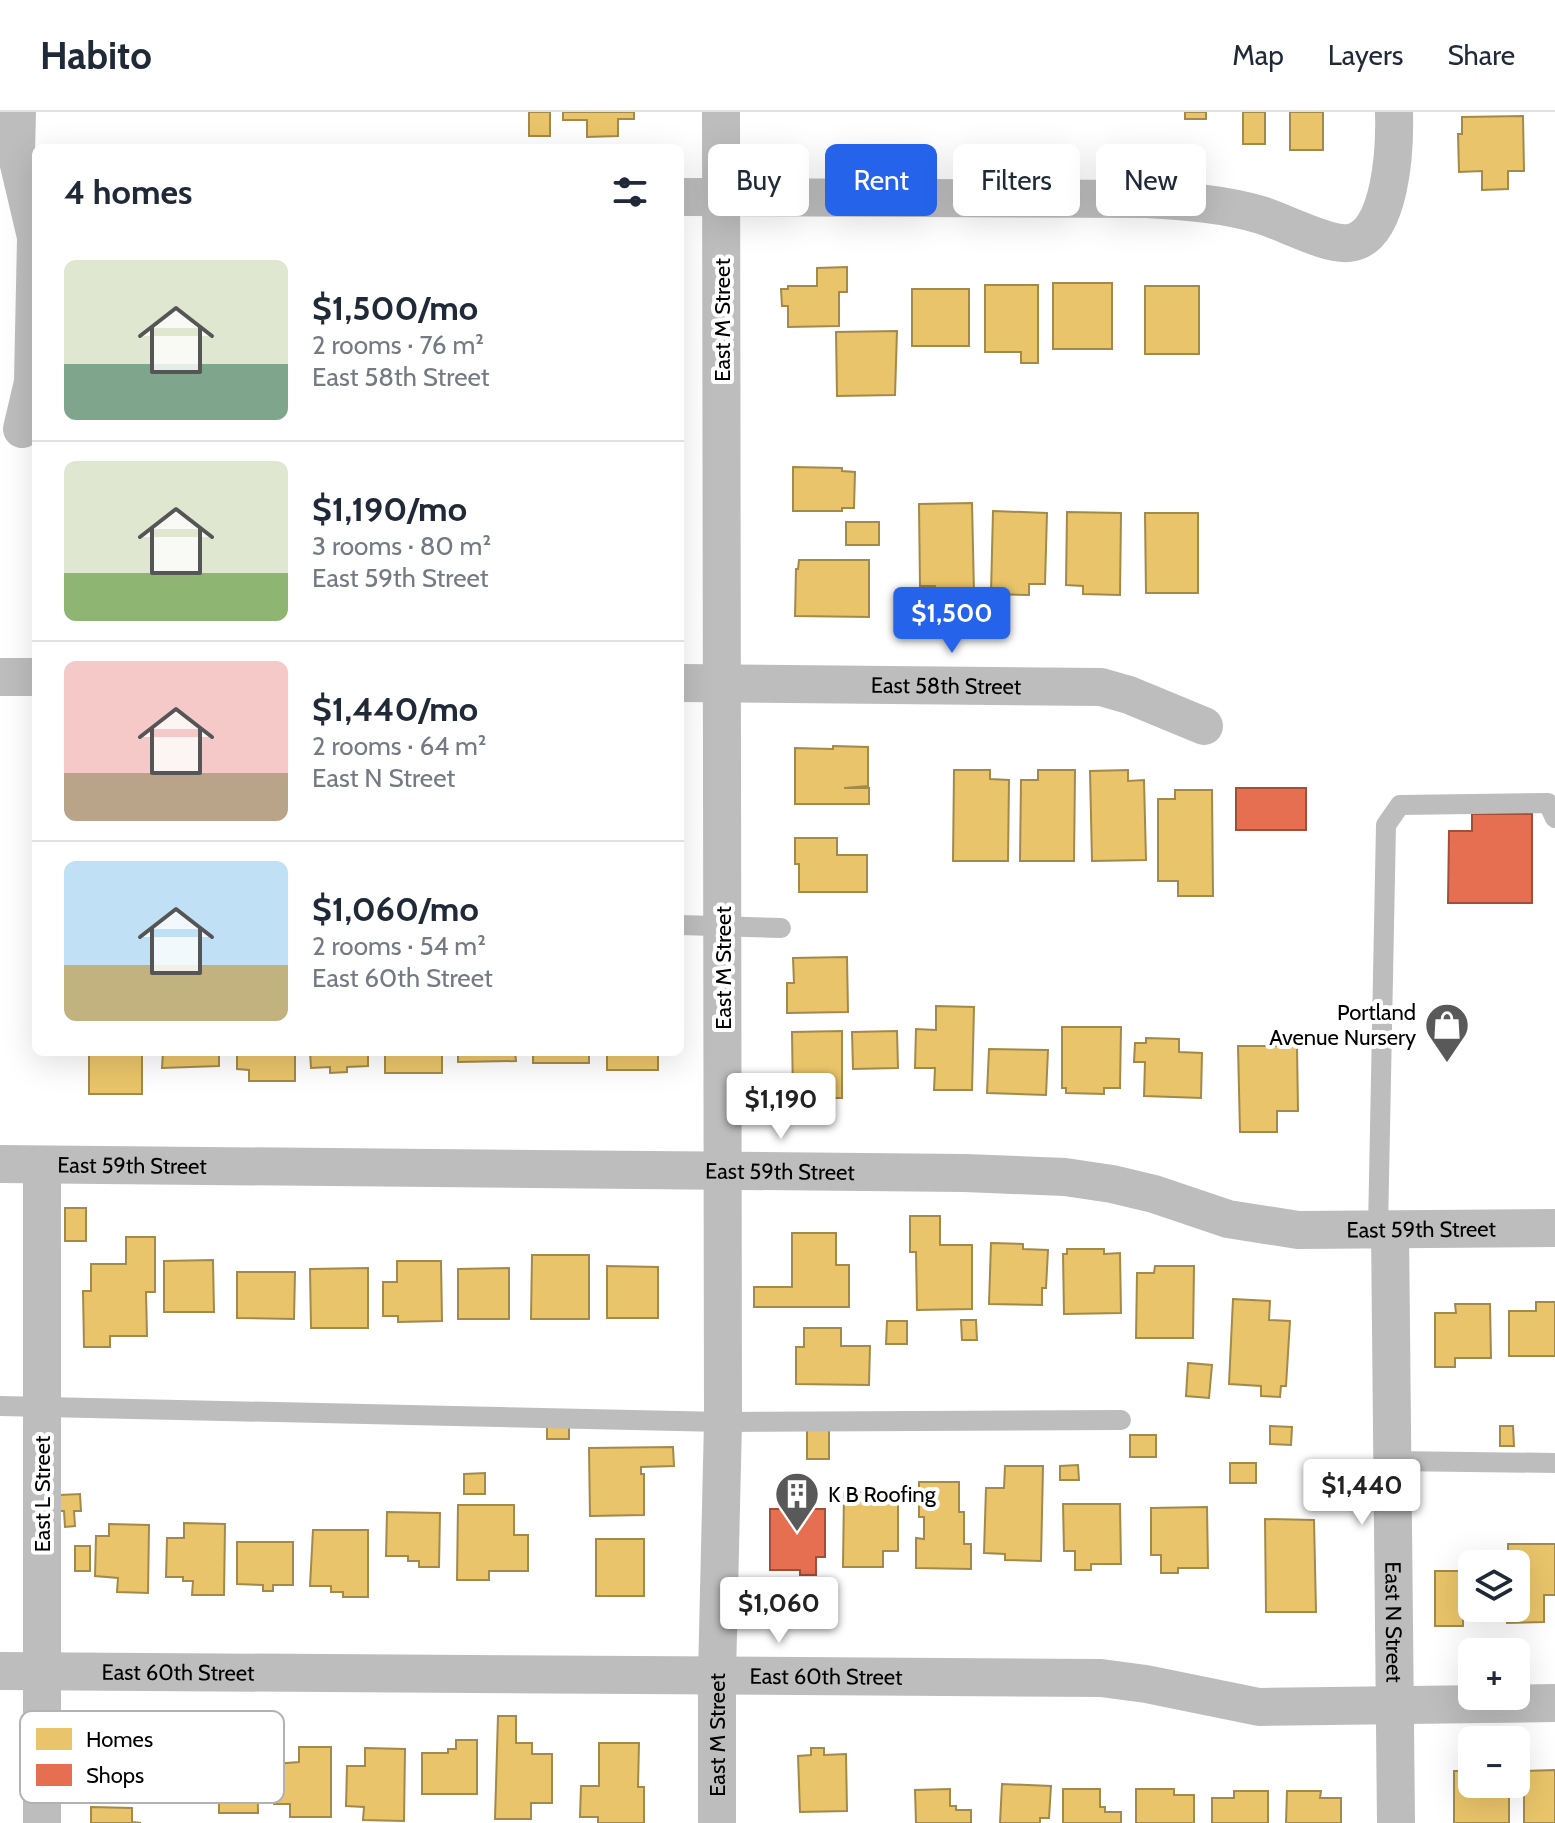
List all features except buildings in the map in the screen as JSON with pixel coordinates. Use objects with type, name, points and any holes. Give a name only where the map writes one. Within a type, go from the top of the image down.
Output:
[{"type":"street","points":[[17,112],[8,155],[32,226]]},
{"type":"street","name":"East M Street","points":[[721,112],[721,144]]},
{"type":"street","points":[[809,198],[1146,199],[1201,202],[1260,215],[1319,237],[1348,243],[1364,238],[1373,228],[1386,200],[1394,112]]},
{"type":"street","points":[[684,197],[708,198]]},
{"type":"street","name":"East M Street","points":[[717,1823],[723,1422],[722,216]]},
{"type":"street","points":[[11,433],[32,384]]},
{"type":"street","points":[[0,677],[32,677]]},
{"type":"street","name":"East 58th Street","points":[[684,683],[1101,687],[1129,695],[1204,726]]},
{"type":"street","name":"East 59th Street","points":[[0,1164],[965,1173],[1065,1177],[1140,1191],[1228,1219],[1298,1230],[1555,1228]]},
{"type":"street","name":"East L Street","points":[[42,1165],[42,1711]]},
{"type":"street","name":"East N Street","points":[[1384,1230],[1392,1461],[1396,1823]]},
{"type":"street","name":"East 60th Street","points":[[0,1671],[1101,1678],[1259,1707],[1555,1703]]},
{"type":"lane","points":[[1384,1230],[1386,825],[1400,805],[1548,803],[1555,818]]},
{"type":"lane","points":[[684,925],[781,928]]},
{"type":"lane","points":[[0,1406],[723,1422],[1121,1420]]},
{"type":"lane","points":[[1392,1461],[1555,1463]]},
{"type":"place","name":"Portland Avenue Nursery","points":[[1447,1064]]},
{"type":"place","name":"K B Roofing","points":[[797,1533]]}]
